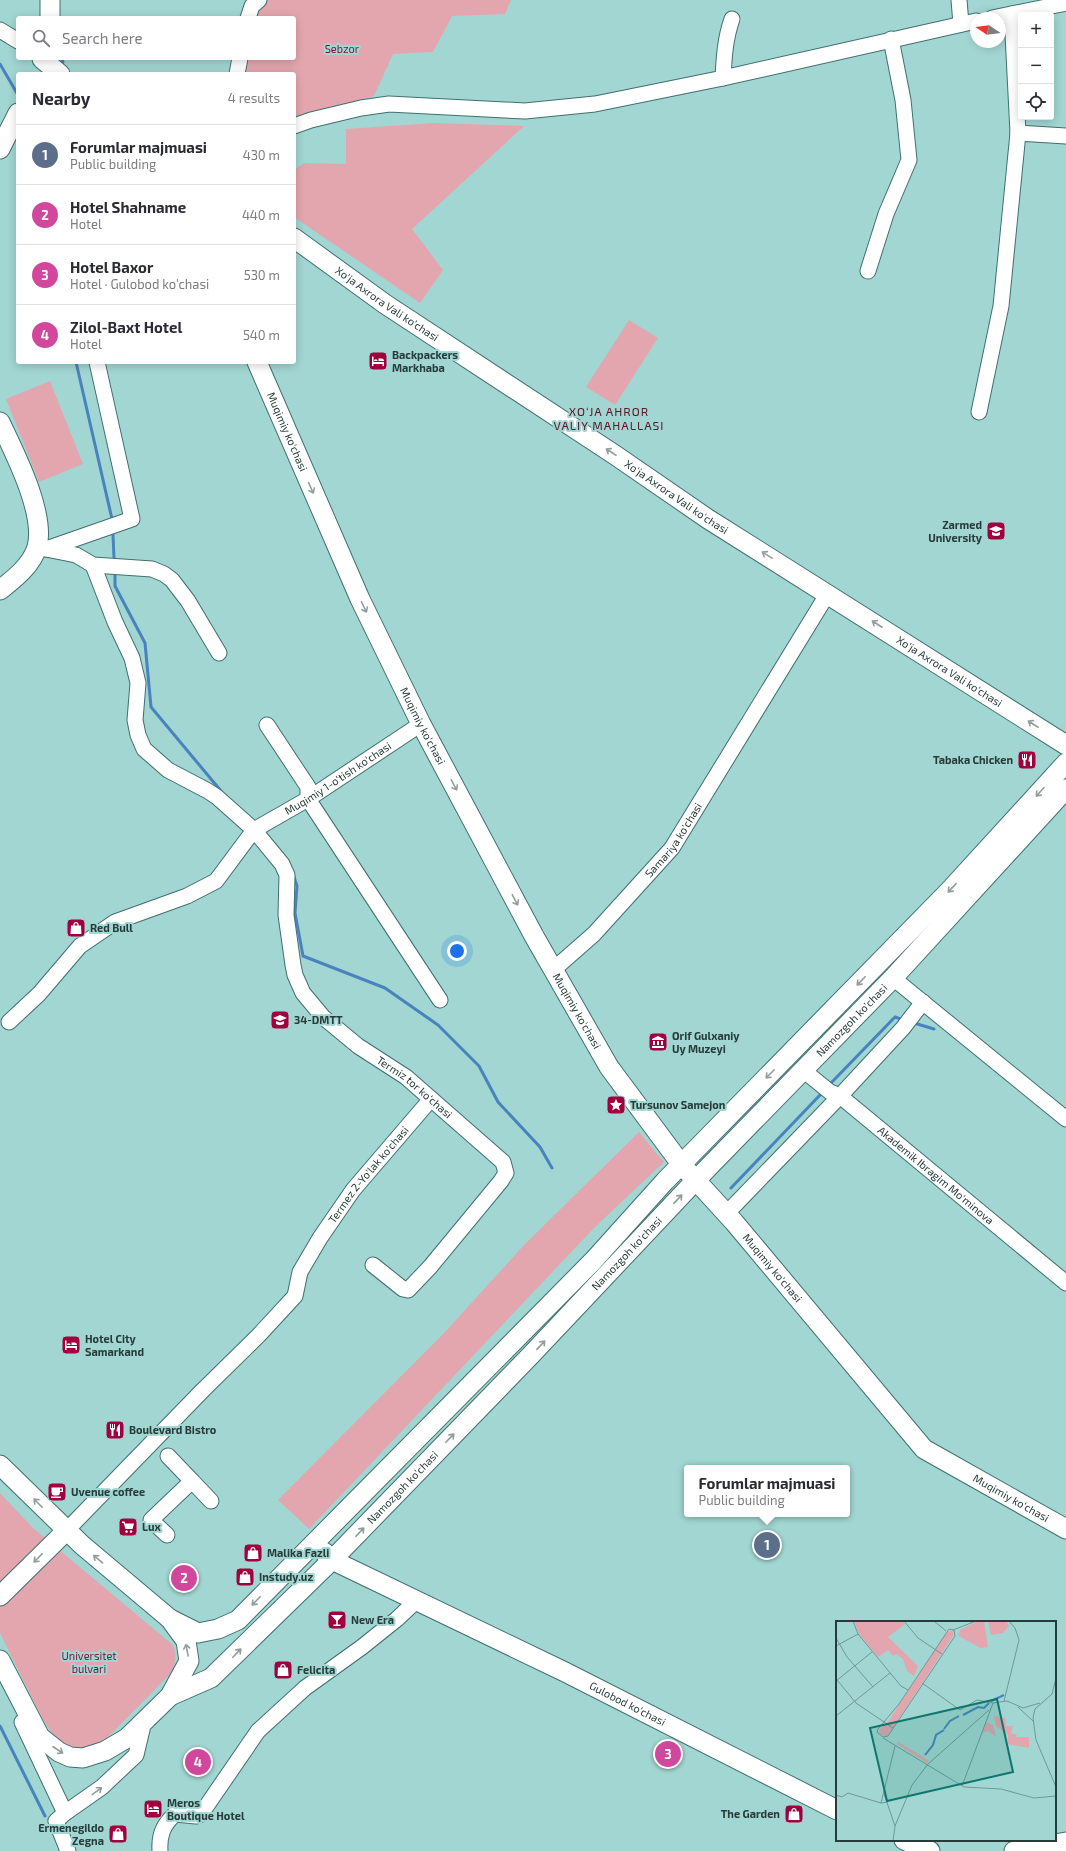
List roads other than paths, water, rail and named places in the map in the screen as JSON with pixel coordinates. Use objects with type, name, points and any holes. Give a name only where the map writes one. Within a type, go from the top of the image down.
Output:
[{"type":"main road","points":[[50,0],[50,16]]},
{"type":"main road","points":[[41,62],[57,72]]},
{"type":"main road","points":[[0,149],[16,117]]},
{"type":"main road","name":"Xo'ja Axrora Vali ko'chasi","points":[[296,239],[385,304],[708,518],[1066,745]]},
{"type":"main road","name":"Muqimiy ko'chasi","points":[[258,364],[360,599],[421,724],[553,970],[609,1067],[695,1181],[726,1214],[924,1449],[1066,1528]]},
{"type":"main road","points":[[0,422],[28,484],[42,548],[23,569],[0,590]]},
{"type":"main road","name":"Namozgoh ko'chasi","points":[[170,1619],[198,1633],[218,1629],[238,1620],[312,1543],[593,1261],[681,1164],[950,890],[1066,763]]},
{"type":"main road","name":"Namozgoh ko'chasi","points":[[170,1696],[211,1678],[332,1560],[527,1359],[695,1181],[893,978],[1066,789]]},
{"type":"main road","points":[[513,1342],[527,1359]]},
{"type":"main road","points":[[0,1464],[66,1531],[170,1619],[186,1641],[189,1661],[170,1696],[126,1738],[105,1751],[83,1758],[70,1756],[59,1752],[40,1737],[0,1660]]},
{"type":"main road","points":[[0,1596],[66,1531]]},
{"type":"main road","name":"Gulobod ko'chasi","points":[[312,1543],[332,1560],[566,1672],[836,1809]]},
{"type":"main road","points":[[906,1841],[930,1851]]},
{"type":"main road","points":[[1014,1851],[1066,1842]]},
{"type":"street","points":[[249,16],[252,6],[260,0]]},
{"type":"street","points":[[959,0],[961,24]]},
{"type":"street","points":[[1006,15],[1066,3]]},
{"type":"street","points":[[978,412],[1001,306],[1018,132],[1012,14]]},
{"type":"street","points":[[723,78],[724,52],[728,30],[732,19]]},
{"type":"street","points":[[296,125],[311,120],[361,108],[389,104],[525,111],[595,104],[723,78],[970,22]]},
{"type":"street","points":[[0,30],[16,40]]},
{"type":"street","points":[[868,271],[886,214],[908,160],[903,100],[891,39]]},
{"type":"street","points":[[237,72],[240,60]]},
{"type":"street","points":[[1018,132],[1066,136]]},
{"type":"street","points":[[42,548],[132,520],[97,364]]},
{"type":"street","points":[[42,548],[76,555],[93,565],[152,569],[172,580],[219,653]]},
{"type":"street","name":"Termiz tor ko'chasi","points":[[93,565],[115,622],[132,658],[138,683],[135,720],[138,735],[144,749],[168,770],[208,790],[254,830],[282,864],[286,875],[286,915],[293,965],[295,975],[304,993],[323,1017],[352,1041],[406,1077],[503,1162],[506,1172],[501,1181],[430,1267],[408,1290],[403,1289],[373,1265]]},
{"type":"street","name":"Samariya ko'chasi","points":[[553,970],[594,934],[672,848],[822,603],[830,594]]},
{"type":"street","name":"Muqimiy 1-o'tish ko'chasi","points":[[254,830],[308,799],[421,724]]},
{"type":"street","points":[[267,725],[308,786],[308,799],[440,1000]]},
{"type":"street","points":[[8,1022],[39,994],[80,946],[106,928],[115,922],[187,896],[216,881],[254,830]]},
{"type":"street","points":[[893,978],[920,1008],[1066,1119]]},
{"type":"street","points":[[726,1214],[831,1091],[903,1028],[920,1008]]},
{"type":"street","name":"Akademik Ibragim Mo'minova","points":[[803,1070],[831,1091],[1066,1283]]},
{"type":"street","name":"Termez 2-Yo'lak ko'chasi","points":[[66,1531],[203,1390],[259,1335],[295,1296],[300,1272],[310,1254],[353,1190],[431,1099]]},
{"type":"street","points":[[168,1456],[211,1501]]},
{"type":"street","points":[[167,1535],[151,1520],[192,1481]]},
{"type":"street","points":[[160,1851],[159,1840],[161,1832],[167,1822],[175,1814],[196,1816],[201,1814],[258,1731],[305,1688],[362,1647],[397,1619],[416,1601]]},
{"type":"street","points":[[15,1689],[18,1714],[65,1813]]},
{"type":"street","points":[[68,1851],[56,1821],[102,1787],[136,1755],[144,1721]]},
{"type":"waterway","points":[[0,64],[16,92]]},
{"type":"waterway","points":[[76,364],[112,519]]},
{"type":"waterway","points":[[113,535],[114,558]]},
{"type":"waterway","points":[[115,575],[115,586],[145,643],[151,707],[221,791]]},
{"type":"waterway","points":[[293,874],[297,886],[295,913],[303,956],[385,988],[438,1025],[479,1066],[498,1102],[540,1147],[552,1168]]},
{"type":"waterway","points":[[832,1082],[895,1017],[904,1020]]},
{"type":"waterway","points":[[914,1023],[934,1029]]},
{"type":"waterway","points":[[731,1188],[820,1095]]},
{"type":"waterway","points":[[0,1726],[45,1816]]},
{"type":"place","name":"Backpackers Markhaba","points":[[378,361]]},
{"type":"place","name":"Zarmed University","points":[[996,531]]},
{"type":"place","name":"Tabaka Chicken","points":[[1027,760]]},
{"type":"place","name":"Red Bull","points":[[76,928]]},
{"type":"place","name":"34-DMTT","points":[[280,1020]]},
{"type":"place","name":"Orif Gulxaniy Uy Muzeyi","points":[[658,1042]]},
{"type":"place","name":"Tursunov Samejon","points":[[616,1105]]},
{"type":"place","name":"Hotel City Samarkand","points":[[71,1345]]},
{"type":"place","name":"Boulevard Bistro","points":[[115,1430]]},
{"type":"place","name":"Uvenue coffee","points":[[57,1492]]},
{"type":"place","name":"Lux","points":[[128,1527]]},
{"type":"place","name":"Forumlar majmuasi","points":[[767,1545]]},
{"type":"place","name":"Malika Fazli","points":[[253,1553]]},
{"type":"place","name":"Instudy.uz","points":[[245,1577]]},
{"type":"place","name":"Hotel Shahname","points":[[184,1578]]},
{"type":"place","name":"New Era","points":[[337,1620]]},
{"type":"place","name":"Felicita","points":[[283,1670]]},
{"type":"place","name":"Hotel Baxor","points":[[668,1754]]},
{"type":"place","name":"Zilol-Baxt Hotel","points":[[198,1762]]},
{"type":"place","name":"Meros Boutique Hotel","points":[[153,1809]]},
{"type":"place","name":"The Garden","points":[[794,1814]]},
{"type":"place","name":"Ermenegildo Zegna","points":[[118,1834]]},
{"type":"district","name":"XO‘JA AHROR VALIY MAHALLASI","points":[[609,419]]},
{"type":"park label","name":"Sebzor","points":[[342,49]]},
{"type":"park label","name":"Universitet bulvari","points":[[89,1662]]}]
